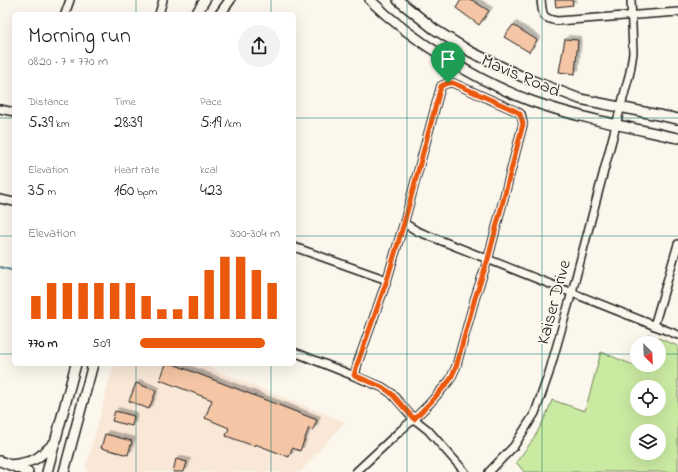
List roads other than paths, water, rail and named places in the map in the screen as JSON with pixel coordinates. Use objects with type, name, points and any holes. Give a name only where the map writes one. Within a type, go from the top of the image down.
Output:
[{"type":"main road","points":[[197,12],[205,0]]},
{"type":"main road","points":[[221,12],[230,0]]},
{"type":"main road","name":"Mavis Road","points":[[370,0],[424,44],[476,75],[531,101],[616,124],[678,138]]},
{"type":"main road","name":"Mavis Road","points":[[398,0],[434,29],[471,52],[523,78],[580,99],[678,119]]},
{"type":"main road","points":[[47,472],[57,440],[76,366]]},
{"type":"main road","points":[[64,472],[92,366]]},
{"type":"main road","points":[[10,465],[36,460],[57,440]]},
{"type":"main road","points":[[0,461],[28,472]]},
{"type":"street","points":[[67,12],[70,0]]},
{"type":"street","points":[[160,12],[163,0]]},
{"type":"street","points":[[541,0],[542,13],[548,19],[557,21],[632,14],[678,12]]},
{"type":"street","name":"Kaiser Drive","points":[[489,472],[514,446],[536,413],[549,372],[572,292],[630,72],[633,53],[631,0]]},
{"type":"street","points":[[354,375],[387,280],[441,86],[448,83],[453,83],[516,111],[520,114],[523,124],[488,259],[475,298],[456,367],[450,380],[430,403],[356,472]]},
{"type":"street","points":[[0,109],[12,112]]},
{"type":"street","points":[[0,200],[12,202]]},
{"type":"street","points":[[404,223],[417,231],[678,335]]},
{"type":"street","points":[[654,326],[678,244]]},
{"type":"street","points":[[296,248],[387,280]]},
{"type":"street","points":[[296,353],[354,375],[386,390],[414,419],[428,430],[465,472]]},
{"type":"waterway","points":[[0,267],[12,270]]}]
